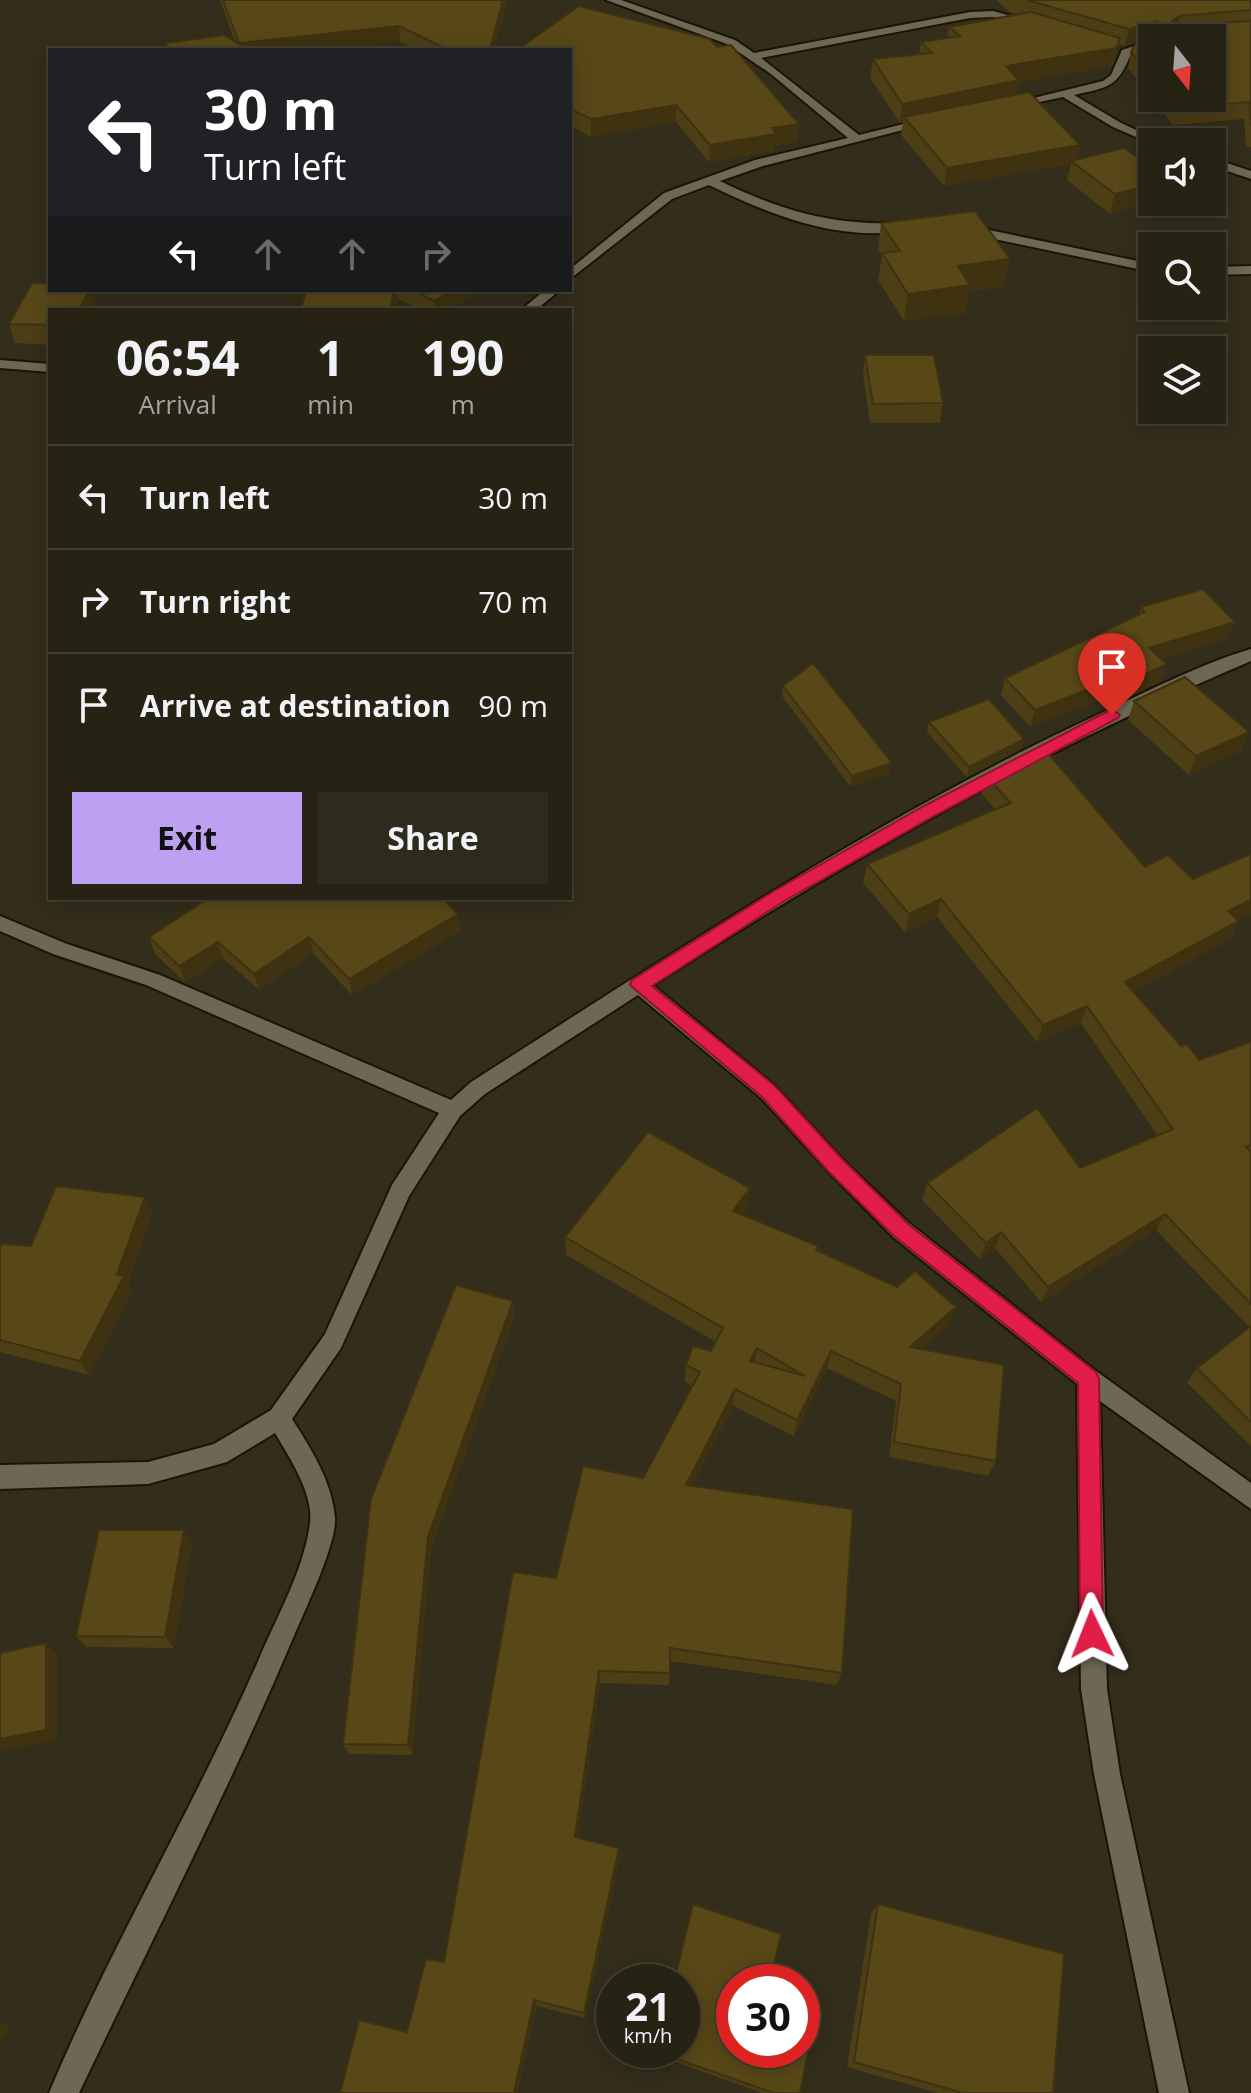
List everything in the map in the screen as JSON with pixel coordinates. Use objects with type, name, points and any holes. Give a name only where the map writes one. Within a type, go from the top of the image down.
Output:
[{"type":"street","points":[[611,0],[731,42],[857,139]]},
{"type":"street","points":[[753,56],[970,15],[1011,17],[1044,28]]},
{"type":"street","points":[[1112,49],[1126,52],[1138,48]]},
{"type":"street","points":[[998,108],[1107,84],[1116,76],[1126,52]]},
{"type":"street","points":[[1067,95],[1138,134]]},
{"type":"street","points":[[572,273],[668,196],[707,180],[944,119]]},
{"type":"street","points":[[1226,167],[1251,175]]},
{"type":"street","points":[[707,180],[775,213],[802,221],[861,230],[916,226]]},
{"type":"street","points":[[951,227],[1138,265]]},
{"type":"street","points":[[1226,271],[1251,270]]},
{"type":"street","points":[[530,308],[550,292]]},
{"type":"street","points":[[0,364],[48,368]]},
{"type":"street","points":[[0,1477],[148,1473],[219,1454],[279,1418],[333,1341],[400,1191],[453,1110],[478,1088],[780,895],[930,810],[1087,726],[1251,655]]},
{"type":"street","points":[[0,923],[60,949],[153,980],[453,1110]]},
{"type":"street","points":[[639,985],[768,1092],[835,1165],[901,1230],[1088,1379],[1251,1497]]},
{"type":"street","points":[[1088,1379],[1094,1689],[1107,1774],[1174,2093]]},
{"type":"street","points":[[64,2093],[163,1885],[233,1749],[308,1574],[323,1520],[311,1472],[279,1418]]},
{"type":"building","points":[[223,0],[503,0],[491,48],[445,48],[399,26],[239,43]]},
{"type":"building","points":[[1027,0],[1251,0],[1251,10],[1180,16],[1172,21],[1174,24],[1158,24],[1158,21],[1138,24],[1129,29]]},
{"type":"building","points":[[579,6],[710,39],[717,47],[731,45],[799,124],[772,128],[776,134],[710,145],[676,105],[591,119],[572,110],[572,48],[520,48]]},
{"type":"building","points":[[1031,12],[1120,38],[1116,48],[1006,66],[1019,80],[902,104],[873,59],[932,53],[921,42],[960,36],[949,27]]},
{"type":"building","points":[[1251,21],[1251,125],[1249,102],[1226,104],[1226,24],[1194,24]]},
{"type":"building","points":[[224,35],[246,48],[167,48],[166,43]]},
{"type":"building","points":[[1138,40],[1138,60],[1131,52]]},
{"type":"building","points":[[1029,92],[1080,145],[947,168],[904,117]]},
{"type":"building","points":[[1124,148],[1138,158],[1138,188],[1115,194],[1071,161]]},
{"type":"building","points":[[975,211],[1010,259],[958,266],[970,285],[908,294],[882,253],[900,251],[881,223]]},
{"type":"building","points":[[32,283],[48,284],[48,292],[88,292],[80,308],[48,308],[48,325],[9,324]]},
{"type":"building","points":[[306,292],[394,292],[390,308],[302,308]]},
{"type":"building","points":[[416,292],[450,292],[434,301]]},
{"type":"building","points":[[865,355],[934,355],[943,403],[873,404]]},
{"type":"building","points":[[1203,589],[1235,622],[1149,648],[1167,664],[1117,688],[1110,681],[1035,710],[1005,678],[1145,612],[1141,607]]},
{"type":"building","points":[[813,663],[892,763],[852,776],[783,686]]},
{"type":"building","points":[[1185,677],[1249,732],[1196,756],[1134,701]]},
{"type":"building","points":[[989,699],[1024,739],[969,767],[929,722]]},
{"type":"building","points":[[1042,746],[1145,867],[1168,855],[1193,879],[1251,854],[1251,900],[1228,911],[1239,921],[1125,982],[1181,1046],[1187,1044],[1199,1060],[1251,1042],[1251,1145],[1246,1147],[1251,1152],[1251,1304],[1165,1214],[1048,1287],[1001,1232],[986,1243],[927,1183],[1037,1108],[1080,1168],[1173,1129],[1087,1006],[1043,1025],[941,899],[909,914],[867,864],[1011,803],[986,776]]},
{"type":"building","points":[[206,900],[444,900],[458,914],[349,979],[309,937],[254,974],[218,942],[179,966],[149,937]]},
{"type":"building","points":[[648,1132],[750,1188],[733,1211],[818,1246],[816,1250],[897,1287],[915,1271],[956,1307],[910,1347],[1004,1365],[996,1461],[894,1442],[901,1384],[831,1351],[797,1420],[735,1389],[686,1485],[853,1509],[842,1673],[670,1648],[670,1673],[599,1671],[575,1837],[619,1848],[584,2013],[534,2000],[514,2093],[340,2093],[359,2020],[407,2032],[426,1959],[444,1962],[513,1572],[556,1578],[583,1466],[643,1478],[700,1372],[686,1365],[693,1346],[711,1351],[723,1328],[565,1237]],"holes":[[[757,1348],[805,1376],[750,1361]]]},
{"type":"building","points":[[56,1186],[145,1197],[117,1274],[124,1276],[80,1361],[0,1340],[0,1244],[31,1246]]},
{"type":"building","points":[[456,1285],[513,1301],[428,1537],[408,1745],[343,1744],[371,1499]]},
{"type":"building","points":[[1251,1326],[1251,1422],[1197,1368]]},
{"type":"building","points":[[99,1530],[184,1530],[165,1637],[76,1636]]},
{"type":"building","points":[[46,1643],[46,1730],[0,1739],[0,1653]]},
{"type":"building","points":[[693,1904],[781,1934],[774,1964],[716,1964],[716,2068],[805,2068],[800,2093],[774,2093],[700,2067],[700,1964],[678,1964]]},
{"type":"building","points":[[878,1904],[1064,1954],[1053,2093],[963,2093],[854,2062]]},
{"type":"route","points":[[1092,1634],[1088,1379],[901,1230],[835,1165],[768,1092],[639,985],[780,895],[930,810],[1112,715]]}]
